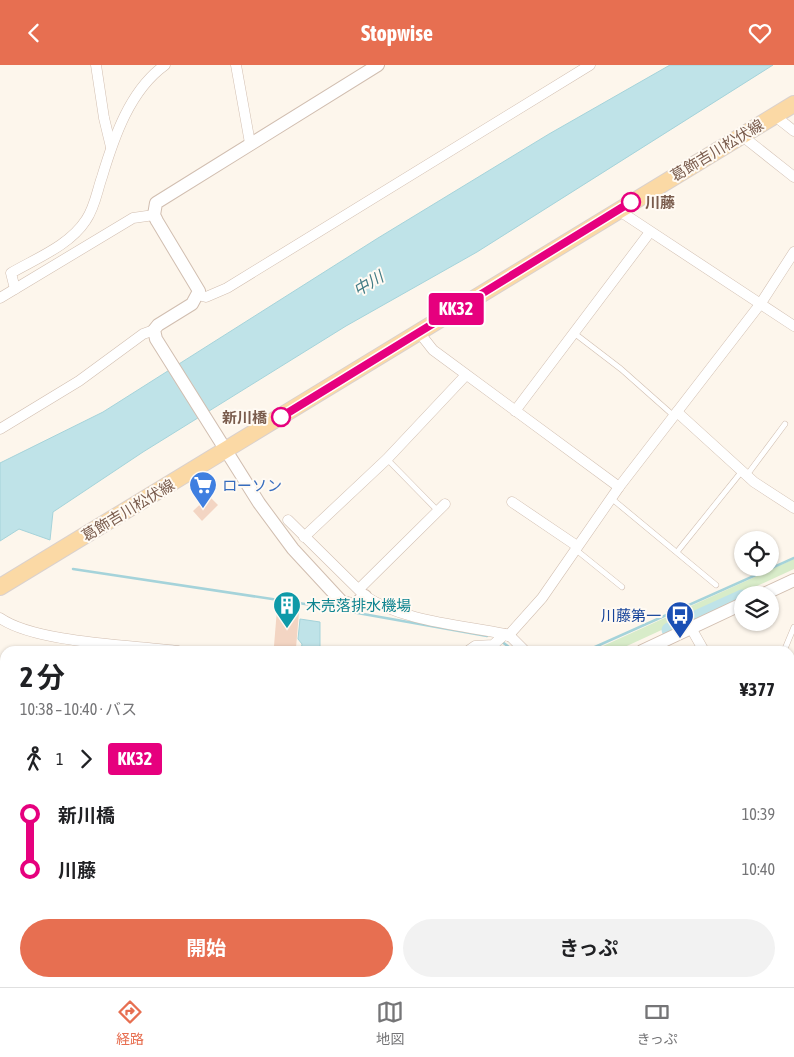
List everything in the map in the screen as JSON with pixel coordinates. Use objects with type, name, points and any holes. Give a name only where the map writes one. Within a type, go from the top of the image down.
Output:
[{"type":"main road","name":"葛飾吉川松伏線","points":[[0,587],[226,452],[418,331],[794,104]]},
{"type":"street","points":[[96,65],[111,147]]},
{"type":"street","points":[[15,289],[12,273],[65,242],[86,221],[94,205],[111,147],[137,93],[165,65]]},
{"type":"street","points":[[236,65],[250,143]]},
{"type":"street","points":[[155,335],[165,320],[192,304],[199,291],[154,215],[156,203],[378,65]]},
{"type":"street","points":[[198,295],[206,297],[226,288],[590,65]]},
{"type":"street","points":[[775,116],[794,131]]},
{"type":"street","points":[[741,135],[794,177]]},
{"type":"street","points":[[618,210],[794,325]]},
{"type":"street","points":[[1,297],[133,218],[154,215]]},
{"type":"street","points":[[515,411],[650,232]]},
{"type":"street","points":[[475,646],[493,645],[506,635],[542,598],[619,487],[761,303],[794,252]]},
{"type":"street","points":[[418,331],[433,350],[619,487]]},
{"type":"street","points":[[0,429],[79,381],[143,334],[155,335]]},
{"type":"street","points":[[155,335],[226,452],[293,549],[342,603],[354,605],[362,592],[442,507]]},
{"type":"street","points":[[304,537],[386,459],[466,375]]},
{"type":"street","points":[[675,414],[745,473],[794,508]]},
{"type":"street","points":[[512,502],[576,547]]},
{"type":"street","points":[[288,520],[362,592],[380,606],[398,613],[506,635],[519,646]]},
{"type":"street","points":[[779,587],[794,580]]},
{"type":"street","points":[[653,646],[734,608]]},
{"type":"street","points":[[0,618],[13,626],[78,640],[133,646]]},
{"type":"street","points":[[691,629],[701,646]]},
{"type":"lane","points":[[574,333],[675,414]]},
{"type":"lane","points":[[677,551],[785,424]]},
{"type":"lane","points":[[386,459],[442,507]]},
{"type":"lane","points":[[611,498],[716,585]]},
{"type":"lane","points":[[576,547],[622,587]]},
{"type":"lane","points":[[786,646],[794,627]]},
{"type":"green space","points":[[794,559],[794,569],[779,576],[779,566]]},
{"type":"green space","points":[[757,576],[779,576],[757,586],[735,586]]},
{"type":"green space","points":[[734,586],[734,597],[627,646],[603,646]]},
{"type":"water","name":"中川","points":[[670,65],[773,65],[477,252],[346,326],[143,452],[53,512],[50,540],[19,529],[0,541],[0,463],[103,412],[378,238],[549,134]]},
{"type":"water","points":[[300,619],[320,622],[320,646],[302,646],[298,639]]},
{"type":"building","points":[[209,496],[218,505],[202,521],[193,511]]},
{"type":"building","name":"木売落排水機場","points":[[277,609],[299,612],[296,646],[274,646]]},
{"type":"waterway","points":[[597,646],[794,558]]},
{"type":"waterway","points":[[73,569],[318,606],[487,636]]},
{"type":"waterway","points":[[669,630],[734,601]]},
{"type":"waterway","points":[[501,641],[508,646]]},
{"type":"bus line","name":"KK32","points":[[281,417],[418,331],[631,202]]},
{"type":"place","name":"川藤","points":[[631,202]]},
{"type":"place","name":"新川橋","points":[[281,417]]},
{"type":"place","name":"ローソン","points":[[203,509]]},
{"type":"place","name":"木売落排水機場","points":[[287,629]]},
{"type":"place","name":"川藤第一","points":[[680,639]]}]
